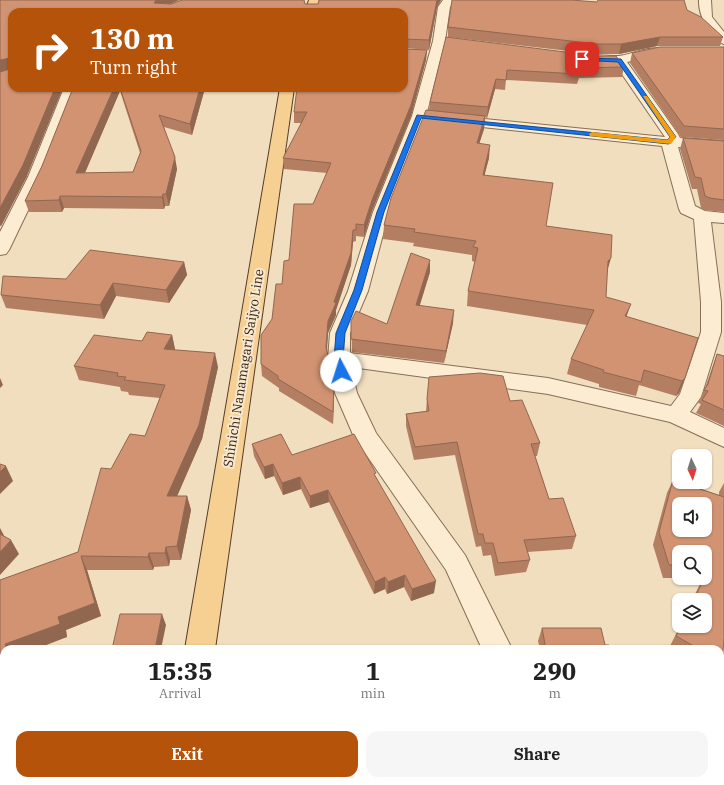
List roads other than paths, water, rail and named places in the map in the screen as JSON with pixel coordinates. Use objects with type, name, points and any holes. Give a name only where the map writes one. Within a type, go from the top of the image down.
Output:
[{"type":"main road","name":"Shinichi Nanamagari Saijyo Line","points":[[201,645],[267,205],[286,92]]},
{"type":"street","points":[[449,0],[444,7],[439,41],[435,56],[432,118],[381,212],[358,290],[340,333],[339,359],[346,393],[366,437],[456,563],[495,645]]},
{"type":"street","points":[[705,0],[703,7],[709,22],[724,40]]},
{"type":"street","points":[[300,3],[314,5]]},
{"type":"street","points":[[439,41],[453,43]]},
{"type":"street","points":[[575,59],[619,60],[642,54],[670,52]]},
{"type":"street","points":[[421,55],[435,56]]},
{"type":"street","points":[[619,60],[673,137],[669,142]]},
{"type":"street","points":[[0,250],[36,177],[68,92]]},
{"type":"street","points":[[432,118],[669,142],[724,146]]},
{"type":"street","points":[[669,142],[687,209],[702,216],[724,218]]},
{"type":"street","points":[[676,415],[690,396],[711,332],[711,302],[702,216]]},
{"type":"street","points":[[339,359],[365,361],[548,386],[676,415],[724,438]]}]
